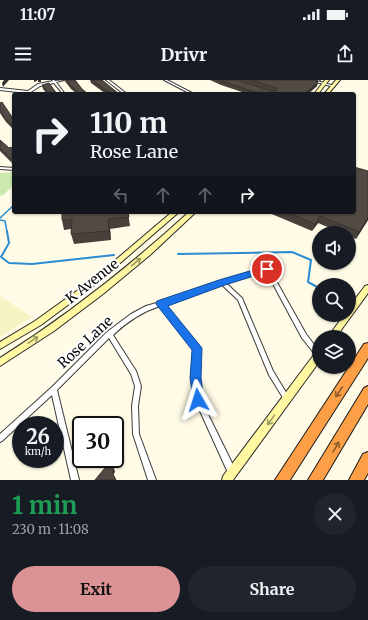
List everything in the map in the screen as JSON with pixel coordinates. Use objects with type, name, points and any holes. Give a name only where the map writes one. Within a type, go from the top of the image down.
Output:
[{"type":"highway","points":[[282,480],[368,348]]},
{"type":"highway","points":[[316,480],[368,392]]},
{"type":"highway","points":[[356,480],[368,459]]},
{"type":"main road","points":[[328,92],[338,80]]},
{"type":"main road","points":[[318,92],[326,82]]},
{"type":"main road","name":"K Avenue","points":[[0,346],[76,296],[174,214]]},
{"type":"main road","name":"K Avenue","points":[[0,362],[98,294],[191,214]]},
{"type":"main road","points":[[154,231],[165,237]]},
{"type":"main road","points":[[356,304],[368,288]]},
{"type":"main road","points":[[229,476],[312,365]]},
{"type":"street","points":[[28,92],[39,85],[63,80]]},
{"type":"street","points":[[107,80],[123,92]]},
{"type":"street","points":[[165,80],[189,92]]},
{"type":"street","points":[[310,80],[326,82],[334,86]]},
{"type":"street","points":[[53,81],[62,92]]},
{"type":"street","points":[[0,89],[20,92]]},
{"type":"street","points":[[0,168],[12,169]]},
{"type":"street","name":"Rose Lane","points":[[0,439],[54,389],[108,334],[151,305],[161,304],[222,282],[267,269],[304,336],[312,346]]},
{"type":"street","points":[[222,282],[240,299],[271,373],[287,399]]},
{"type":"street","points":[[161,304],[197,348],[196,378],[198,400],[229,476]]},
{"type":"street","points":[[108,334],[137,379],[138,386],[135,406],[136,434],[152,480]]},
{"type":"street","points":[[54,389],[75,480]]},
{"type":"shaded area","points":[[0,296],[32,317],[0,337]]},
{"type":"green space","points":[[12,172],[12,187],[2,196],[0,195],[0,173]]},
{"type":"building","points":[[67,80],[75,80],[86,92],[78,92]]},
{"type":"building","points":[[92,80],[102,80],[117,92],[109,92]]},
{"type":"building","points":[[219,80],[238,80],[271,91],[277,90],[276,88],[251,80],[317,80],[316,81],[318,82],[306,92],[254,92]]},
{"type":"building","points":[[49,83],[56,92],[47,92],[42,85]]},
{"type":"building","points":[[2,102],[12,117],[12,125],[0,111],[0,103]]},
{"type":"building","points":[[0,140],[9,148],[12,148],[12,158],[11,159],[0,148]]},
{"type":"building","points":[[356,168],[368,171],[368,218],[359,232],[356,231],[356,226],[344,226],[320,216],[315,224],[291,214],[356,214]]},
{"type":"building","points":[[62,214],[128,214],[129,217],[108,219],[109,231],[71,234],[72,219],[62,220]]},
{"type":"building","points":[[105,468],[114,469],[112,472],[116,480],[95,480]]},
{"type":"waterway","points":[[0,218],[12,207]]},
{"type":"waterway","points":[[0,220],[5,221],[7,232]]},
{"type":"waterway","points":[[7,231],[9,243],[1,257],[9,263],[32,264],[114,255]]},
{"type":"waterway","points":[[178,254],[292,252],[311,260],[308,282],[312,284]]},
{"type":"route","points":[[198,400],[196,378],[197,348],[161,304],[222,282],[267,269]]}]
